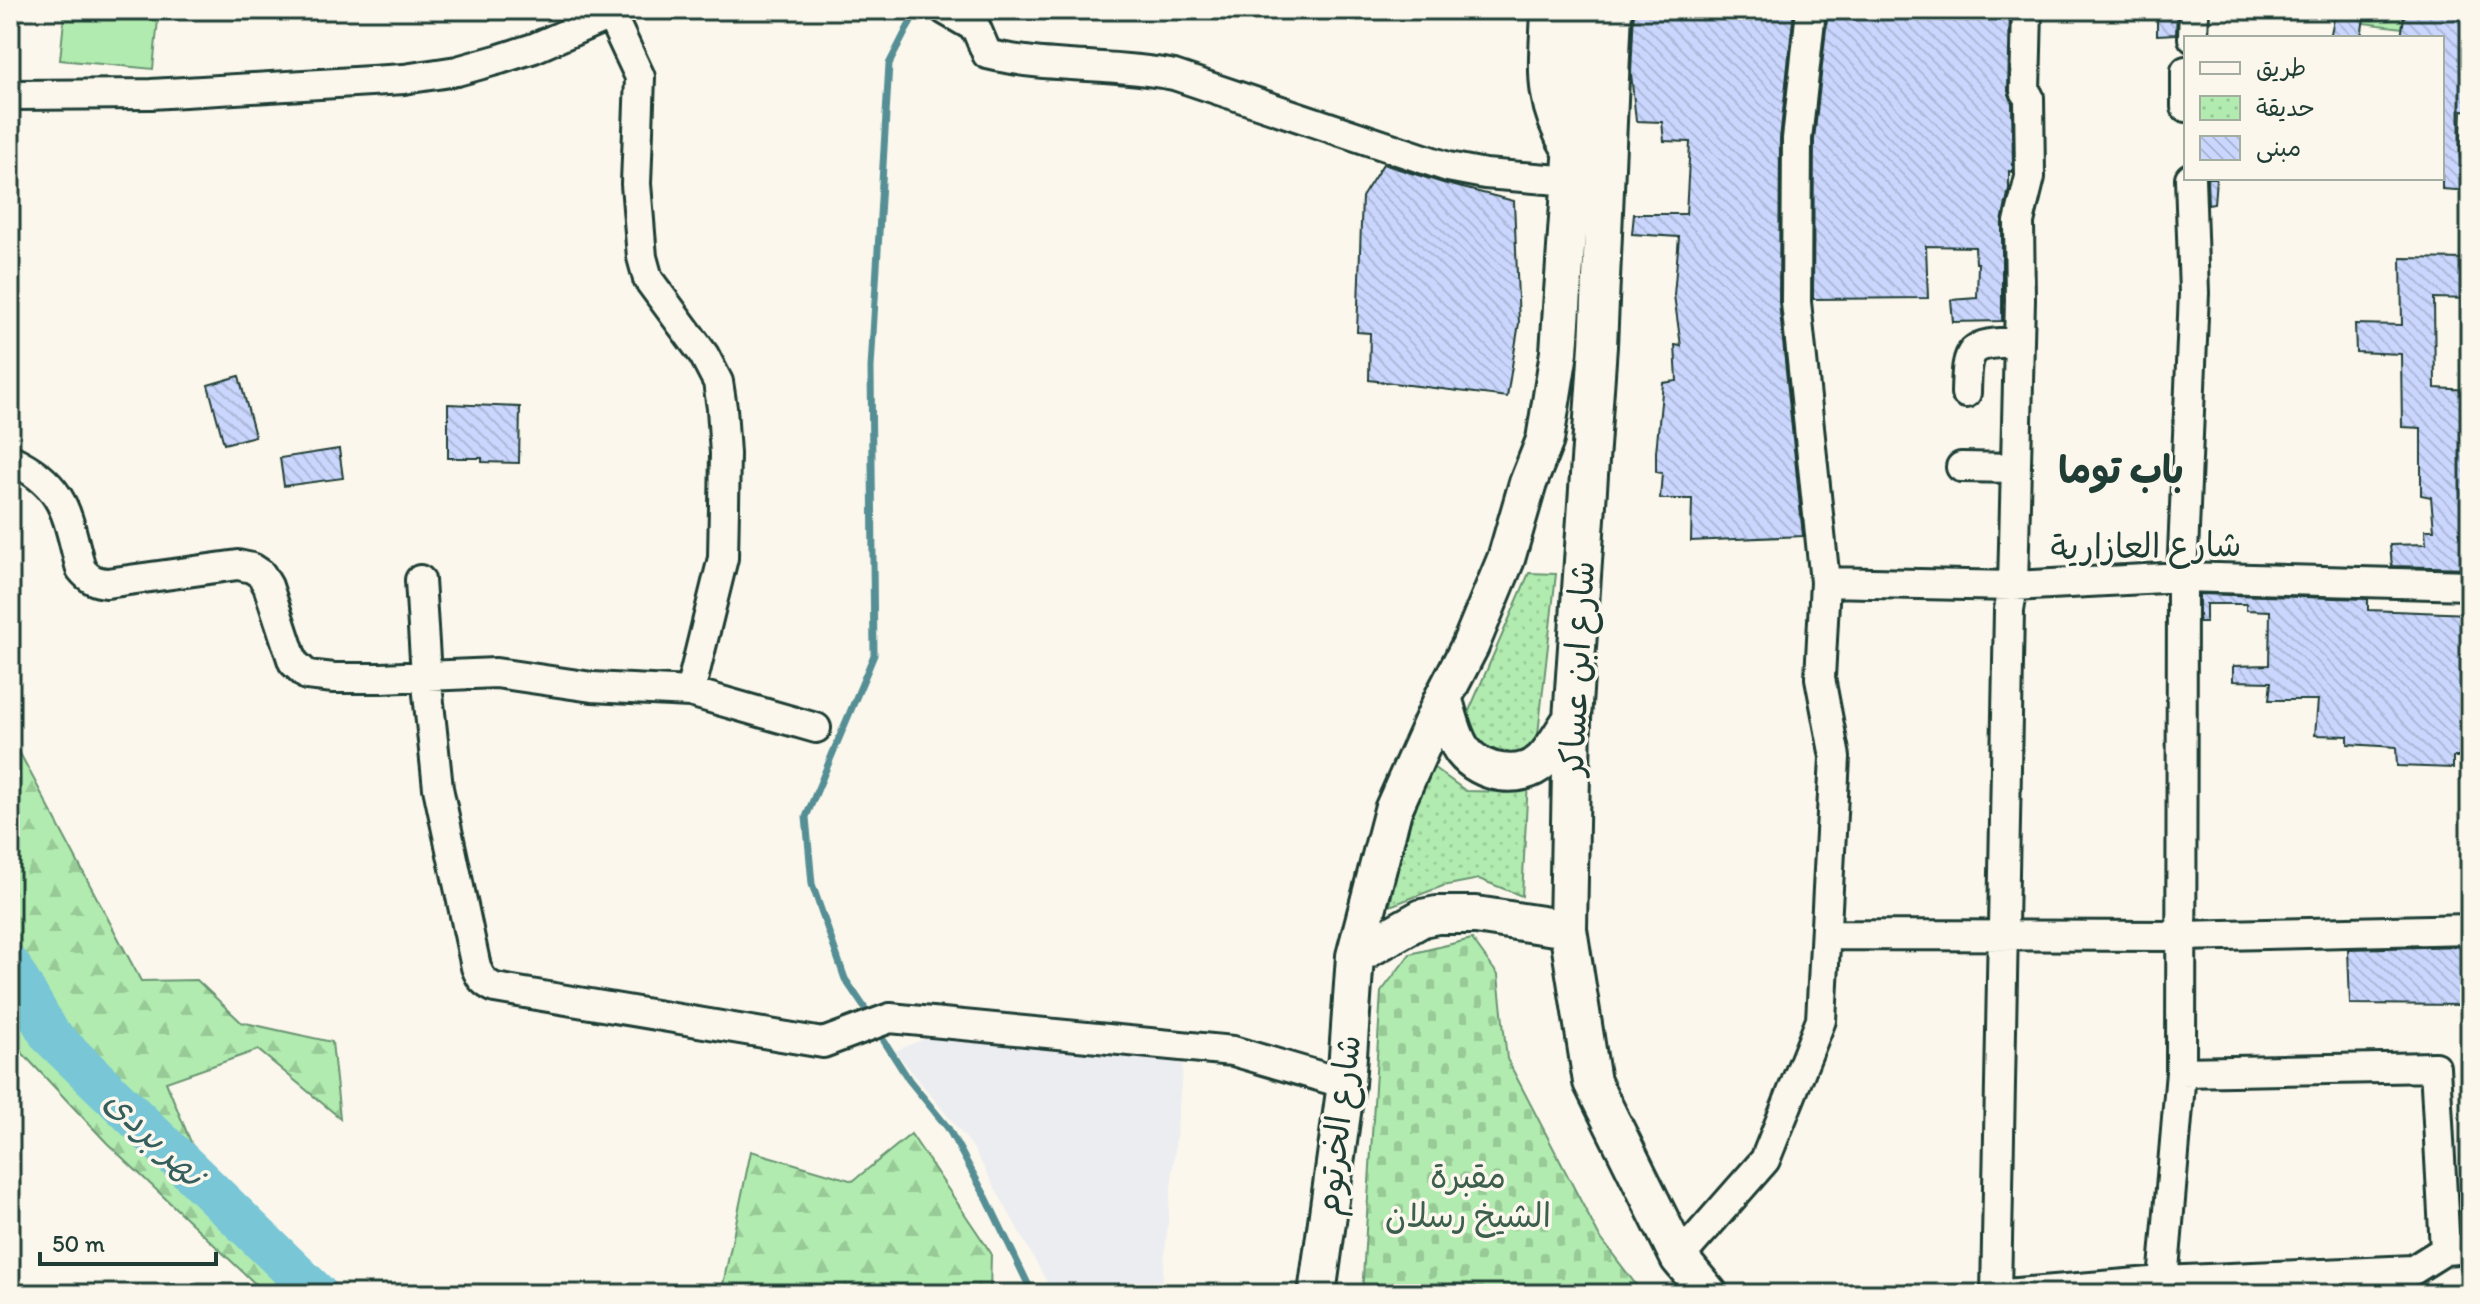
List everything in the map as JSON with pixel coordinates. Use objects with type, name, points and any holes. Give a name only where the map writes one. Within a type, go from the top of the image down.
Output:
[{"type":"main road","points":[[1550,10],[1547,85],[1551,109],[1573,167]]},
{"type":"main road","points":[[1355,956],[1393,810],[1470,646],[1506,559],[1528,483],[1545,440],[1559,352],[1582,10]]},
{"type":"main road","name":"شارع ابن عساكر","points":[[1613,10],[1598,346],[1572,719],[1568,929],[1592,1082],[1679,1258],[1709,1294]]},
{"type":"main road","points":[[1443,698],[1457,741],[1464,752],[1483,768],[1495,772],[1520,772],[1542,760],[1572,719]]},
{"type":"main road","points":[[1355,956],[1422,918],[1437,915],[1476,915],[1568,929]]},
{"type":"main road","name":"شارع الخرتوم","points":[[1317,1294],[1346,1084],[1355,956]]},
{"type":"street","points":[[945,10],[976,28],[987,54],[1174,75],[1448,167],[1485,174],[1573,167]]},
{"type":"street","points":[[1679,1258],[1765,1160],[1821,1020],[1835,757],[1820,678],[1825,582],[1796,302],[1797,139],[1811,10]]},
{"type":"street","points":[[1996,1294],[2019,222],[2030,177],[2029,97],[2025,91],[2027,10]]},
{"type":"street","points":[[2193,36],[2194,10]]},
{"type":"street","points":[[10,95],[151,94],[404,79],[457,71],[500,59],[534,48],[616,12],[640,77],[636,184],[642,257],[648,279],[704,355],[718,382],[722,408],[725,454],[723,558],[690,692]]},
{"type":"street","points":[[2163,1281],[2181,1072],[2182,577],[2194,293],[2190,180]]},
{"type":"street","points":[[1966,393],[1966,360],[1977,348],[1988,343],[2017,342]]},
{"type":"street","points":[[10,459],[39,475],[62,501],[81,569],[96,582],[238,565],[261,574],[268,586],[293,662],[307,675],[334,678],[496,673],[592,687],[690,692],[816,728]]},
{"type":"street","points":[[1961,467],[2016,468]]},
{"type":"street","name":"شارع العازارية","points":[[1825,582],[2013,586],[2182,577],[2470,585]]},
{"type":"street","points":[[420,580],[438,788],[476,967],[479,977],[495,988],[823,1043],[890,1018],[1233,1051],[1346,1084]]},
{"type":"street","points":[[1827,935],[2182,936],[2470,929]]},
{"type":"street","points":[[2005,1294],[2163,1281],[2413,1270],[2458,1249],[2435,1067],[2181,1072]]},
{"type":"shaded area","points":[[931,1036],[1184,1053],[1161,1294],[1064,1294],[1048,1284],[972,1146],[895,1051]]},
{"type":"green space","points":[[65,10],[159,10],[153,69],[60,60]]},
{"type":"green space","points":[[2365,10],[2405,10],[2402,28],[2363,23]]},
{"type":"green space","points":[[1529,573],[1556,574],[1537,743],[1514,754],[1480,745],[1462,727]]},
{"type":"green space","points":[[14,742],[141,981],[197,980],[241,1022],[332,1042],[340,1118],[258,1050],[166,1082],[199,1162],[271,1224],[336,1294],[266,1294],[107,1143],[10,1040],[10,743]]},
{"type":"green space","points":[[1419,757],[1466,791],[1510,792],[1528,780],[1522,896],[1479,879],[1443,886],[1390,906]]},
{"type":"green space","name":"مقبرة الشيخ رسلان","points":[[1472,939],[1498,975],[1507,1059],[1599,1236],[1643,1294],[1362,1294],[1381,992],[1410,954]]},
{"type":"green space","points":[[911,1134],[991,1253],[990,1294],[721,1294],[751,1151],[853,1181]]},
{"type":"building","points":[[1634,10],[1794,10],[1780,139],[1779,302],[1803,536],[1691,541],[1692,499],[1660,499],[1662,473],[1656,472],[1656,452],[1663,383],[1677,381],[1675,345],[1681,346],[1674,295],[1679,237],[1632,234],[1634,214],[1686,214],[1690,142],[1664,141],[1662,122],[1636,121],[1631,73]]},
{"type":"building","points":[[1828,10],[2010,10],[2008,91],[2012,102],[2013,172],[2009,171],[2009,189],[2002,222],[2002,321],[1953,322],[1951,300],[1977,298],[1975,247],[1926,246],[1928,298],[1813,299],[1814,140]]},
{"type":"building","points":[[2157,10],[2177,10],[2176,34],[2157,35]]},
{"type":"building","points":[[2336,10],[2365,10],[2361,36],[2330,36]]},
{"type":"building","points":[[2405,10],[2470,10],[2470,111],[2462,110],[2460,158],[2470,158],[2470,191],[2442,189],[2444,36],[2401,36]]},
{"type":"building","points":[[1383,164],[1514,201],[1519,323],[1507,397],[1369,380],[1370,333],[1357,332],[1362,197]]},
{"type":"building","points":[[2207,180],[2216,180],[2214,204],[2208,205]]},
{"type":"building","points":[[2401,258],[2470,259],[2470,299],[2434,298],[2435,388],[2470,390],[2470,568],[2392,566],[2390,545],[2426,544],[2425,530],[2434,530],[2431,497],[2421,495],[2421,428],[2402,427],[2401,354],[2356,352],[2355,324],[2402,325]]},
{"type":"building","points":[[239,376],[255,436],[224,444],[208,385]]},
{"type":"building","points":[[448,404],[520,407],[519,463],[448,458]]},
{"type":"building","points":[[339,449],[343,478],[284,486],[280,458]]},
{"type":"building","points":[[2199,594],[2368,599],[2368,610],[2470,614],[2470,757],[2453,757],[2453,768],[2397,766],[2396,747],[2348,744],[2348,736],[2315,735],[2318,700],[2269,700],[2271,682],[2233,681],[2233,666],[2269,665],[2270,611],[2246,610],[2246,604],[2206,604],[2206,622],[2199,622]]},
{"type":"building","points":[[2464,946],[2466,1005],[2350,1004],[2348,949]]},
{"type":"waterway","points":[[864,1007],[845,979],[812,884],[806,817],[874,655],[871,368],[889,64],[913,17]]},
{"type":"waterway","name":"نهر بردى","points":[[10,966],[50,1035],[317,1294]]},
{"type":"waterway","points":[[884,1041],[909,1080],[948,1128],[1028,1284],[1037,1294]]},
{"type":"district","name":"باب توما","points":[[2121,470]]}]
